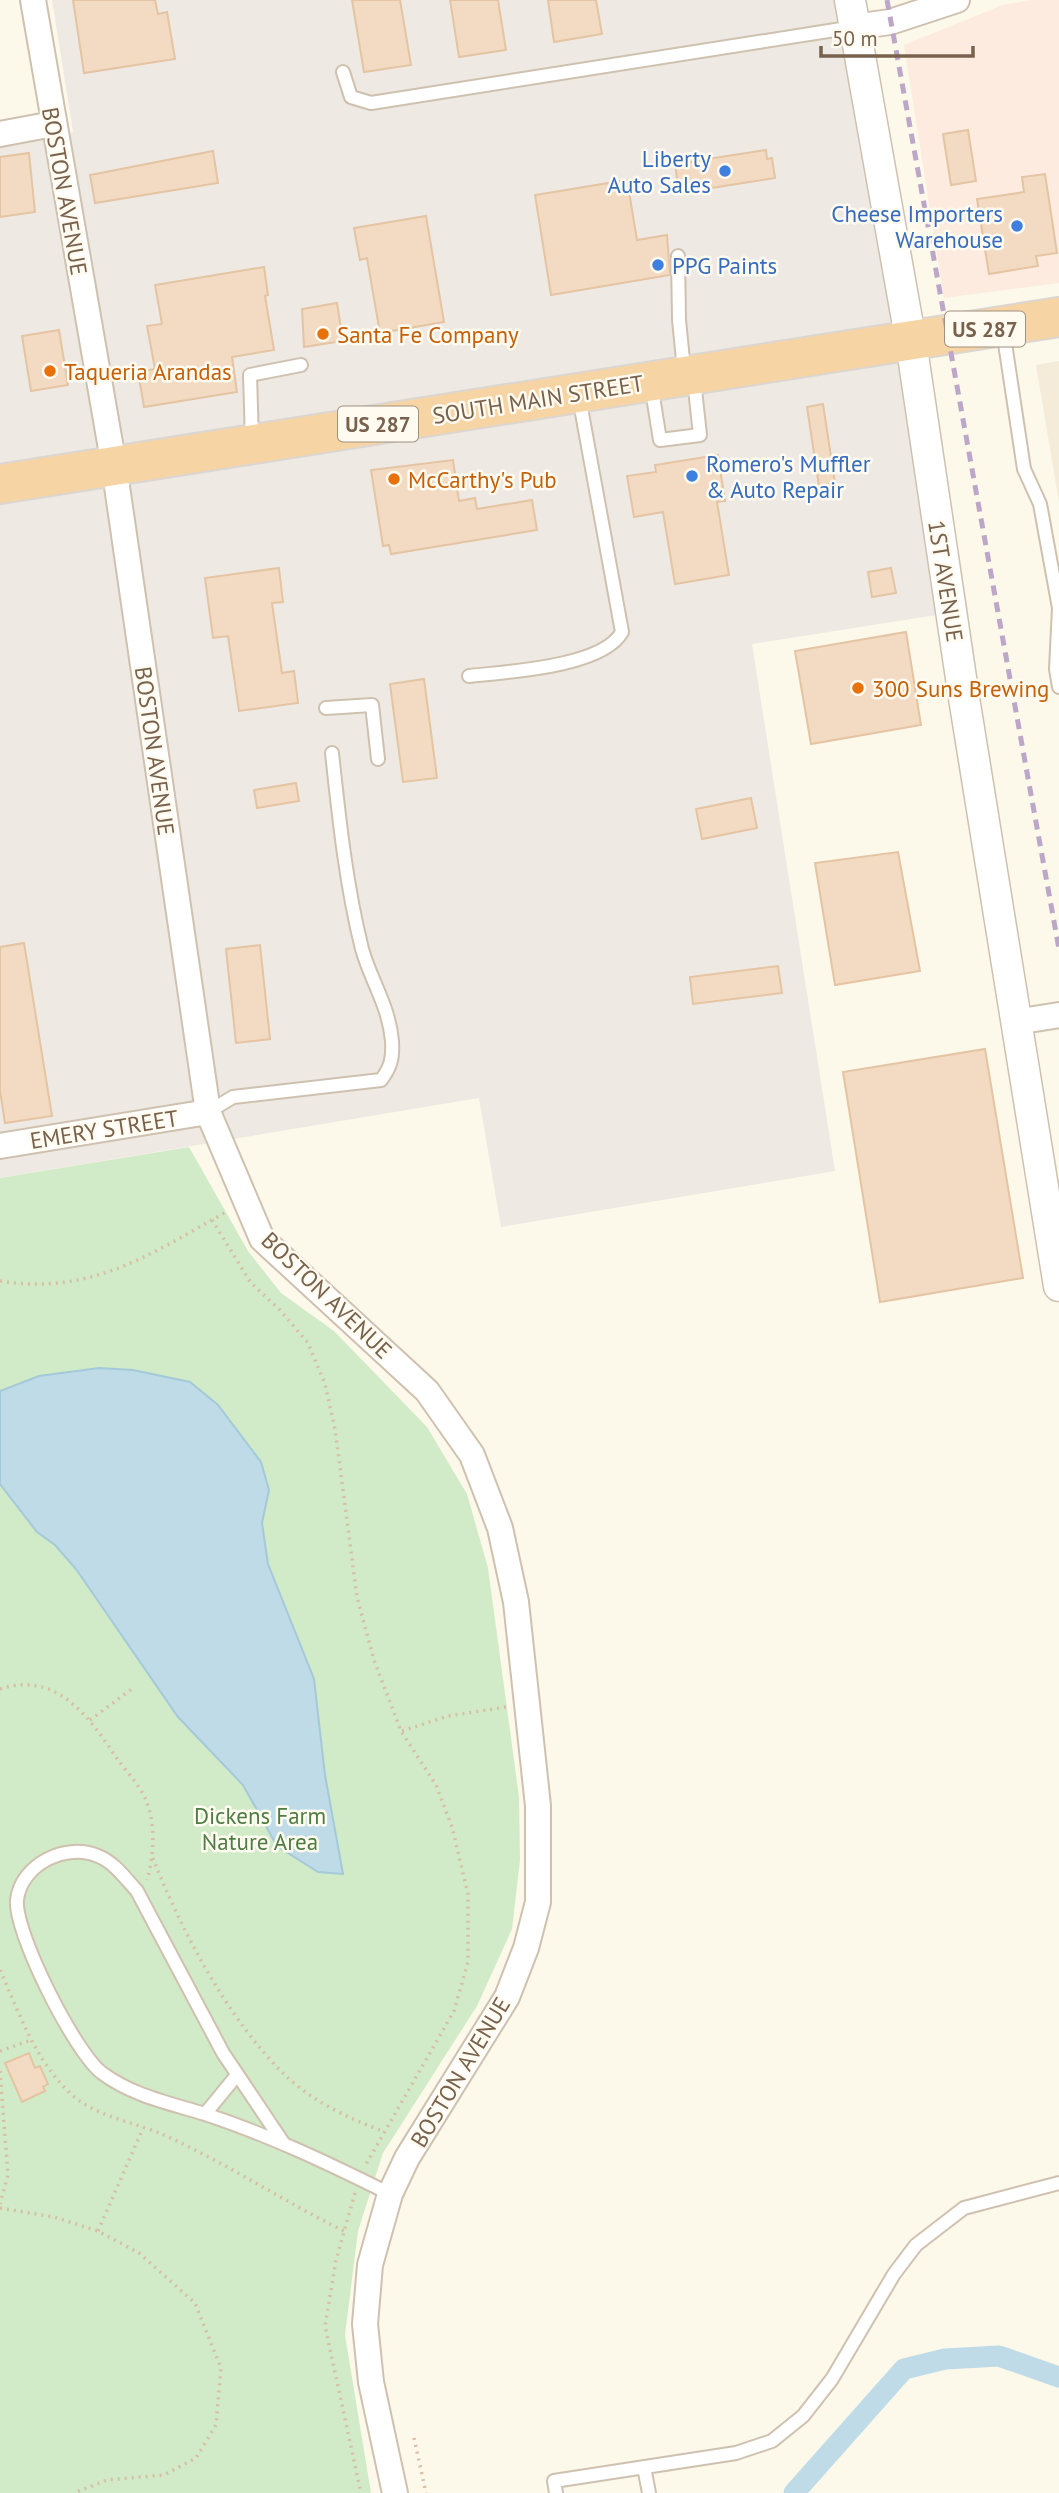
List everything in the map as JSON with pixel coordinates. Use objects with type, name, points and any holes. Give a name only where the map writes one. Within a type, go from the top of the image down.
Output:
[{"type":"highway","name":"US 287","points":[[911,342],[1059,317]]},
{"type":"highway","name":"SOUTH MAIN STREET","points":[[0,484],[911,342]]},
{"type":"street","name":"BOSTON AVENUE","points":[[33,0],[114,466],[208,1112],[262,1239],[427,1391],[472,1455],[500,1528],[516,1602],[540,1851],[538,1902],[526,1948],[507,1997],[407,2158],[390,2194],[370,2265],[365,2324],[371,2382],[396,2493]]},
{"type":"street","points":[[852,14],[890,22],[957,0]]},
{"type":"street","name":"1ST AVENUE","points":[[852,14],[911,342],[1059,1286]]},
{"type":"street","points":[[0,134],[53,124]]},
{"type":"street","points":[[1016,1022],[1059,1015]]},
{"type":"street","name":"EMERY STREET","points":[[0,1146],[208,1112]]},
{"type":"lane","points":[[343,72],[351,97],[371,103],[852,14]]},
{"type":"lane","points":[[676,378],[699,435],[660,440],[676,378],[678,256]]},
{"type":"lane","points":[[1003,326],[1024,469],[1040,504],[1059,608],[1056,669],[1059,687]]},
{"type":"lane","points":[[252,444],[250,375],[301,365]]},
{"type":"lane","points":[[469,676],[552,667],[606,647],[616,641],[622,632],[578,393]]},
{"type":"lane","points":[[326,708],[372,705],[378,759]]},
{"type":"lane","points":[[208,1112],[233,1097],[381,1080],[392,1066],[392,1040],[382,995],[363,951],[342,844],[332,752]]},
{"type":"lane","points":[[284,2144],[237,2075],[141,1900],[118,1869],[101,1856],[85,1851],[68,1851],[36,1866],[20,1885],[18,1916],[67,2029],[81,2053],[100,2072],[126,2089],[205,2114],[284,2144],[390,2194]]},
{"type":"lane","points":[[205,2114],[237,2075]]},
{"type":"lane","points":[[556,2493],[554,2481],[736,2453],[772,2441],[803,2416],[832,2379],[894,2274],[916,2245],[964,2208],[1059,2183]]},
{"type":"lane","points":[[644,2467],[649,2493]]},
{"type":"path","points":[[0,1281],[30,1286],[49,1285],[106,1275],[244,1202]]},
{"type":"path","points":[[212,1220],[251,1283],[280,1310],[308,1343],[325,1384],[335,1429],[358,1597],[374,1660],[401,1731],[436,1785],[452,1827],[467,1894],[468,1962],[454,2011],[370,2152],[344,2231],[325,2326],[361,2493]]},
{"type":"path","points":[[0,1689],[31,1684],[46,1686],[69,1699],[90,1720],[145,1800],[152,1833],[153,1858],[167,1896],[206,1964],[262,2051],[288,2078],[312,2095],[362,2124],[383,2131]]},
{"type":"path","points":[[90,1720],[132,1688]]},
{"type":"path","points":[[401,1731],[448,1716],[526,1705]]},
{"type":"path","points":[[141,1900],[153,1858]]},
{"type":"path","points":[[0,1970],[39,2059],[72,2095],[104,2113],[214,2160],[344,2231]]},
{"type":"path","points":[[0,2051],[31,2040]]},
{"type":"path","points":[[0,2071],[8,2175],[0,2206],[54,2217],[98,2231],[139,2253],[195,2303],[221,2368],[216,2425],[196,2458],[164,2475],[107,2480],[74,2493]]},
{"type":"path","points":[[98,2231],[143,2128]]},
{"type":"path","points":[[414,2438],[426,2493]]},
{"type":"shaded area","points":[[52,0],[865,0],[968,610],[752,644],[835,1171],[501,1227],[479,1098],[0,1178],[0,147],[73,132]]},
{"type":"shaded area","points":[[1031,0],[1059,0],[1059,283],[944,298],[904,45],[1003,5]]},
{"type":"shaded area","points":[[1059,361],[1059,502],[1036,365]]},
{"type":"green space","name":"Dickens Farm Nature Area","points":[[189,1147],[248,1251],[281,1293],[334,1331],[427,1427],[467,1494],[488,1568],[519,1797],[520,1860],[512,1929],[477,2006],[383,2153],[358,2231],[345,2335],[371,2493],[0,2493],[0,1178]]},
{"type":"water","points":[[99,1368],[133,1370],[190,1382],[218,1405],[261,1462],[269,1490],[262,1523],[268,1564],[314,1679],[325,1775],[343,1874],[318,1872],[277,1846],[243,1785],[178,1717],[76,1569],[55,1545],[37,1532],[0,1484],[0,1391],[39,1376]]},
{"type":"building","points":[[73,0],[155,0],[158,14],[167,12],[175,59],[84,73]]},
{"type":"building","points":[[352,0],[400,0],[411,65],[364,72]]},
{"type":"building","points":[[450,0],[498,0],[506,50],[459,57]]},
{"type":"building","points":[[548,0],[596,0],[602,34],[554,42]]},
{"type":"building","points":[[968,130],[976,181],[951,185],[943,134]]},
{"type":"building","name":"Liberty Auto Sales","points":[[766,150],[767,159],[772,158],[775,178],[679,193],[675,164]]},
{"type":"building","points":[[213,151],[218,183],[95,203],[90,175]]},
{"type":"building","points":[[29,153],[35,212],[0,217],[0,157]]},
{"type":"building","name":"Cheese Importers Warehouse","points":[[1045,174],[1057,253],[1036,256],[1038,266],[989,274],[977,199],[1024,192],[1022,177]]},
{"type":"building","points":[[627,180],[637,240],[667,235],[670,275],[551,295],[535,195]]},
{"type":"building","points":[[426,216],[444,322],[380,333],[367,258],[360,260],[354,228]]},
{"type":"building","points":[[264,267],[268,295],[265,296],[274,350],[232,357],[237,392],[144,407],[138,372],[155,369],[147,326],[162,324],[155,285]]},
{"type":"building","points":[[337,303],[343,341],[304,347],[302,309]]},
{"type":"building","points":[[59,330],[68,385],[31,391],[22,336]]},
{"type":"building","points":[[823,404],[835,483],[819,486],[807,407]]},
{"type":"building","points":[[718,455],[725,501],[717,502],[729,575],[675,584],[663,512],[634,517],[627,476],[656,472],[655,465]]},
{"type":"building","points":[[453,460],[459,501],[475,498],[477,509],[532,500],[537,530],[391,554],[389,545],[383,546],[371,470]]},
{"type":"building","points":[[279,568],[283,602],[272,603],[282,673],[294,671],[298,703],[239,711],[228,636],[213,638],[205,578]]},
{"type":"building","points":[[891,568],[896,593],[872,597],[868,572]]},
{"type":"building","name":"300 Suns Brewing","points":[[906,632],[921,725],[811,744],[795,651]]},
{"type":"building","points":[[424,679],[437,778],[403,782],[390,684]]},
{"type":"building","points":[[296,783],[299,801],[257,808],[254,790]]},
{"type":"building","points":[[751,798],[757,828],[702,839],[696,809]]},
{"type":"building","points":[[898,852],[920,971],[835,985],[815,863]]},
{"type":"building","points":[[24,943],[52,1116],[5,1123],[0,1091],[0,947]]},
{"type":"building","points":[[260,945],[270,1039],[236,1043],[226,949]]},
{"type":"building","points":[[778,966],[782,993],[693,1004],[690,977]]},
{"type":"building","points":[[985,1049],[1023,1278],[880,1302],[843,1072]]},
{"type":"building","points":[[29,2053],[35,2068],[40,2066],[48,2084],[43,2087],[45,2091],[22,2102],[5,2063]]},
{"type":"waterway","points":[[794,2493],[904,2369],[945,2359],[999,2356],[1059,2377]]},
{"type":"railway","points":[[887,0],[1059,949]]},
{"type":"place","name":"Liberty Auto Sales","points":[[725,171]]},
{"type":"place","name":"Cheese Importers Warehouse","points":[[1017,226]]},
{"type":"place","name":"PPG Paints","points":[[658,265]]},
{"type":"place","name":"Santa Fe Company","points":[[323,334]]},
{"type":"place","name":"Taqueria Arandas","points":[[50,371]]},
{"type":"place","name":"Romero's Muffler & Auto Repair","points":[[692,476]]},
{"type":"place","name":"McCarthy's Pub","points":[[394,479]]},
{"type":"place","name":"300 Suns Brewing","points":[[858,688]]}]
